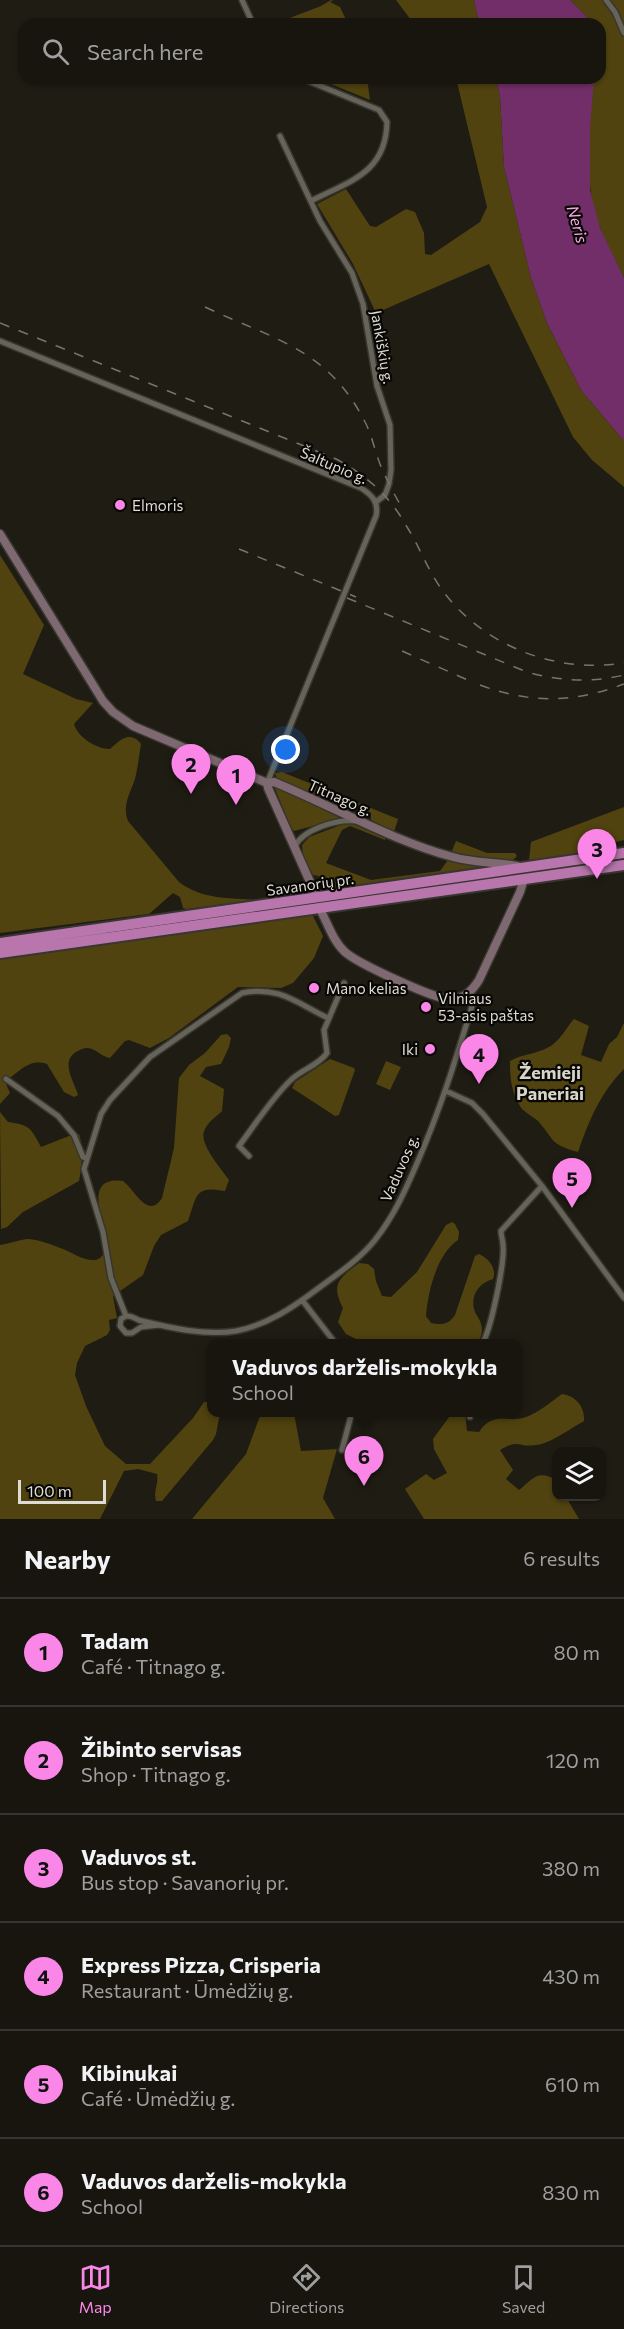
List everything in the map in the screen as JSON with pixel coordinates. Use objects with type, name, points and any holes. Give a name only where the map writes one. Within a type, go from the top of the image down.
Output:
[{"type":"highway","name":"Savanorių pr.","points":[[0,953],[525,874],[624,853]]},
{"type":"highway","name":"Savanorių pr.","points":[[0,943],[525,874],[624,865]]},
{"type":"street","points":[[242,0],[250,18]]},
{"type":"street","points":[[606,0],[615,12],[624,33]]},
{"type":"street","points":[[311,201],[373,166],[382,151],[387,122],[379,110],[316,84]]},
{"type":"street","name":"Jankiškių g.","points":[[280,136],[311,201],[352,273],[363,304],[377,386],[390,425],[389,484],[385,495],[376,502]]},
{"type":"street","name":"Šaltupio g.","points":[[0,341],[361,488],[370,493],[376,502],[376,516],[267,783]]},
{"type":"street","name":"Titnago g.","points":[[0,534],[102,701],[133,726],[267,783],[274,782],[363,822],[455,858],[525,874]]},
{"type":"street","points":[[267,783],[315,893]]},
{"type":"street","points":[[294,848],[302,836],[309,832],[347,820],[363,822]]},
{"type":"street","points":[[322,913],[334,939],[352,958],[435,997],[451,999],[465,995],[479,980],[520,892],[525,874]]},
{"type":"street","points":[[249,1156],[239,1146],[291,1079],[318,1062],[327,1053],[323,1035],[344,983]]},
{"type":"street","points":[[137,1320],[138,1328],[132,1333],[123,1331],[120,1323],[126,1316],[111,1278],[103,1232],[84,1169],[106,1105],[142,1064],[237,996],[257,992],[282,994],[328,1018]]},
{"type":"street","name":"Vaduvos g.","points":[[126,1316],[132,1315],[137,1320],[197,1332],[234,1331],[270,1320],[302,1300],[354,1261],[374,1242],[391,1218],[419,1159],[446,1091],[472,1006],[465,995]]},
{"type":"street","points":[[6,1079],[58,1116],[74,1135],[83,1157],[87,1159]]},
{"type":"street","points":[[446,1091],[476,1106],[542,1186],[624,1298]]},
{"type":"street","points":[[484,1339],[501,1275],[503,1245],[501,1231],[542,1186]]},
{"type":"street","points":[[302,1300],[332,1339]]},
{"type":"street","name":"Vaduvos g.","points":[[138,1328],[159,1325]]},
{"type":"street","points":[[342,1450],[351,1417]]},
{"type":"shaded area","points":[[333,0],[330,2],[340,7],[345,18],[290,18]]},
{"type":"shaded area","points":[[396,0],[474,0],[478,18],[410,18]]},
{"type":"shaded area","points":[[570,0],[624,0],[624,278],[600,228],[591,192],[589,136],[593,84],[606,84],[606,18],[588,18]]},
{"type":"shaded area","points":[[331,84],[368,84],[370,100]]},
{"type":"shaded area","points":[[457,84],[497,84],[504,167],[531,278],[547,323],[581,390],[624,441],[624,487],[592,460],[573,437],[489,264],[376,313],[353,264],[317,204],[346,189],[370,226],[376,227],[406,209],[415,212],[424,233],[425,254],[431,255],[480,222],[487,207]]},
{"type":"shaded area","points":[[0,555],[44,625],[23,674],[76,699],[93,703],[74,724],[79,734],[89,742],[110,749],[129,737],[141,744],[135,779],[126,805],[128,821],[179,882],[188,888],[218,897],[260,900],[186,909],[183,908],[180,897],[173,893],[149,914],[0,933]]},
{"type":"shaded area","points":[[282,772],[398,819],[394,832],[371,820],[371,813],[354,806],[352,811],[349,811],[329,805],[277,779],[275,773]]},
{"type":"shaded area","points":[[274,786],[289,790],[339,819],[294,831]]},
{"type":"shaded area","points":[[624,807],[624,840],[608,844],[605,852],[529,860],[531,842]]},
{"type":"shaded area","points":[[346,823],[352,823],[386,837],[385,840],[350,826],[342,830],[326,863],[371,880],[440,871],[448,860],[503,867],[325,890],[319,876],[313,875],[303,856],[302,845],[309,837]]},
{"type":"shaded area","points":[[456,841],[487,853],[515,853],[517,856],[513,860],[481,859],[451,853]]},
{"type":"shaded area","points":[[312,914],[323,936],[314,958],[293,983],[281,988],[238,987],[169,1038],[150,1048],[129,1040],[125,1041],[110,1058],[90,1048],[80,1050],[69,1060],[69,1071],[78,1095],[74,1097],[64,1092],[47,1064],[28,1065],[11,1077],[3,1077],[10,1093],[0,1104],[0,958]]},
{"type":"shaded area","points":[[574,1019],[589,1026],[581,1055],[601,1062],[609,1044],[617,1037],[624,1023],[624,1069],[602,1098],[591,1118],[578,1152],[557,1144],[538,1121],[521,1108],[513,1090],[510,1067],[510,1061],[552,1045]]},
{"type":"shaded area","points":[[227,1034],[231,1038],[221,1064],[206,1067],[200,1076],[224,1089],[222,1111],[208,1124],[203,1134],[207,1148],[229,1180],[225,1191],[202,1191],[195,1199],[188,1221],[161,1235],[154,1246],[143,1275],[113,1296],[117,1318],[109,1320],[110,1330],[107,1335],[85,1346],[77,1363],[75,1375],[86,1406],[105,1446],[126,1464],[150,1464],[193,1418],[204,1402],[207,1402],[207,1417],[219,1417],[216,1434],[162,1501],[156,1501],[155,1497],[157,1474],[138,1469],[124,1471],[100,1519],[0,1519],[0,1245],[31,1239],[55,1246],[82,1258],[97,1259],[101,1257],[105,1249],[98,1198],[101,1188],[108,1182],[123,1181],[147,1205],[157,1204],[162,1198],[174,1148],[179,1078],[189,1065],[205,1053],[221,1035]]},
{"type":"shaded area","points":[[330,1059],[355,1070],[339,1115],[335,1116],[292,1088],[295,1082]]},
{"type":"shaded area","points":[[386,1061],[401,1067],[390,1090],[376,1084]]},
{"type":"shaded area","points":[[0,1112],[8,1122],[29,1128],[41,1147],[79,1134],[82,1151],[79,1181],[23,1212],[7,1227],[1,1229]]},
{"type":"shaded area","points":[[452,1222],[455,1224],[459,1232],[458,1240],[444,1254],[439,1264],[431,1285],[426,1316],[431,1323],[444,1324],[455,1315],[475,1256],[479,1254],[486,1258],[494,1271],[493,1279],[483,1284],[474,1296],[473,1306],[482,1327],[480,1339],[356,1339],[346,1334],[338,1322],[343,1308],[337,1287],[342,1277],[359,1263],[368,1264],[374,1269],[382,1296],[391,1297],[417,1272],[446,1225]]},
{"type":"shaded area","points":[[562,1394],[579,1403],[584,1421],[542,1444],[530,1446],[515,1444],[500,1450],[513,1470],[506,1479],[519,1490],[540,1475],[552,1478],[552,1501],[568,1501],[579,1519],[424,1519],[405,1489],[426,1474],[434,1480],[447,1473],[434,1449],[433,1439],[449,1417],[465,1417],[467,1431],[479,1432],[495,1419],[519,1419],[531,1415]]},
{"type":"shaded area","points":[[260,1417],[295,1417],[301,1451],[337,1449],[323,1498],[335,1519],[192,1519],[246,1454]]},
{"type":"water","points":[[474,0],[570,0],[588,18],[478,18]]},
{"type":"water","name":"Neris","points":[[497,84],[594,84],[590,129],[590,190],[600,228],[624,278],[624,441],[581,390],[547,323],[531,278],[504,167]]},
{"type":"railway","points":[[205,307],[298,350],[318,363],[336,380],[352,400],[367,426],[382,469],[401,506]]},
{"type":"railway","points":[[0,323],[336,459],[367,479],[385,496],[411,534],[440,587],[476,625],[521,651],[546,659],[571,664],[624,663]]},
{"type":"railway","points":[[239,549],[356,597]]},
{"type":"railway","points":[[347,598],[527,672],[575,680],[624,675]]},
{"type":"railway","points":[[402,651],[470,681]]},
{"type":"railway","points":[[480,685],[517,696],[552,699],[587,695],[624,684]]},
{"type":"place","name":"Elmoris","points":[[120,505]]},
{"type":"place","name":"Žibinto servisas","points":[[191,794]]},
{"type":"place","name":"Tadam","points":[[236,805]]},
{"type":"place","name":"Vaduvos st.","points":[[597,879]]},
{"type":"place","name":"Mano kelias","points":[[314,988]]},
{"type":"place","name":"Vilniaus 53-asis paštas","points":[[426,1007]]},
{"type":"place","name":"Iki","points":[[430,1049]]},
{"type":"place","name":"Express Pizza, Crisperia","points":[[479,1084]]},
{"type":"place","name":"Kibinukai","points":[[572,1208]]},
{"type":"place","name":"Vaduvos darželis-mokykla","points":[[364,1486]]},
{"type":"district","name":"Žemieji Paneriai","points":[[550,1082]]}]
